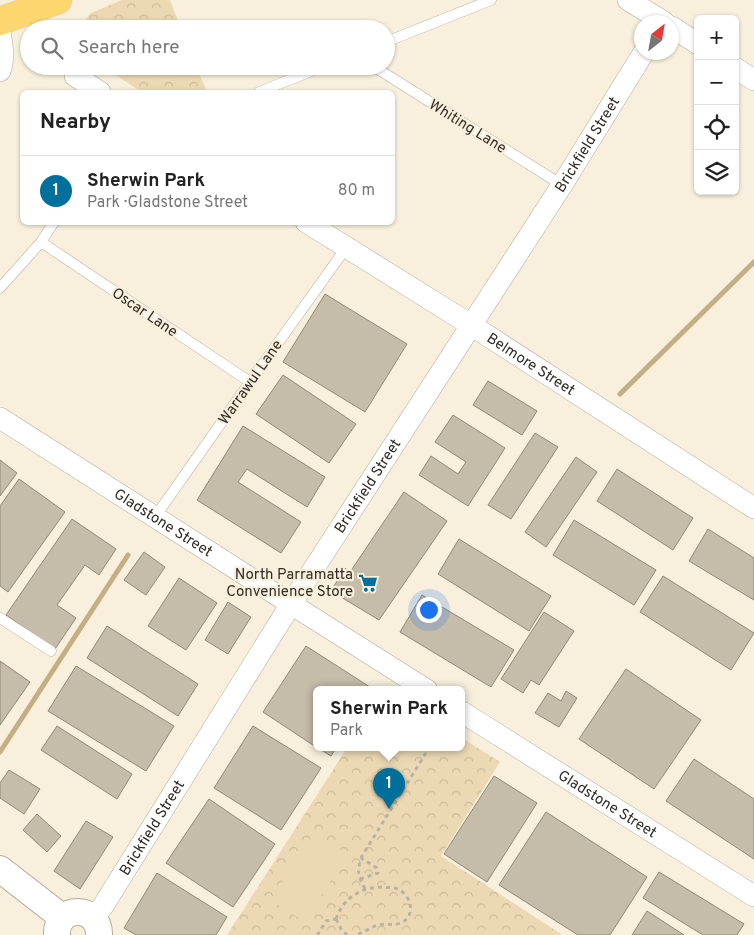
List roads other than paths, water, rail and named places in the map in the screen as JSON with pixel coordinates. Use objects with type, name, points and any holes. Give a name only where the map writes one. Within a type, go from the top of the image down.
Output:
[{"type":"main road","points":[[0,21],[58,0]]},
{"type":"street","points":[[628,0],[652,15]]},
{"type":"street","points":[[0,32],[3,53],[0,71]]},
{"type":"street","points":[[679,32],[694,41]]},
{"type":"street","name":"Brickfield Street","points":[[96,926],[103,906],[291,604],[472,326],[639,60]]},
{"type":"street","points":[[75,76],[97,90]]},
{"type":"street","name":"Belmore Street","points":[[311,225],[472,326],[754,508]]},
{"type":"street","name":"Gladstone Street","points":[[0,418],[421,686]]},
{"type":"street","name":"Gladstone Street","points":[[465,714],[754,896]]},
{"type":"street","points":[[0,869],[60,927],[68,914],[74,912],[87,914],[96,926]]},
{"type":"lane","points":[[395,38],[491,0]]},
{"type":"lane","points":[[264,90],[302,75]]},
{"type":"lane","name":"Whiting Lane","points":[[387,75],[562,185]]},
{"type":"lane","points":[[0,288],[41,242],[52,225]]},
{"type":"lane","name":"Oscar Lane","points":[[41,242],[250,382]]},
{"type":"lane","name":"Warrawul Lane","points":[[156,517],[346,248]]},
{"type":"lane","points":[[0,618],[51,651]]},
{"type":"waterway","points":[[620,394],[754,262]]},
{"type":"waterway","points":[[0,752],[128,555]]},
{"type":"place","name":"North Parramatta Convenience Store","points":[[368,583]]},
{"type":"place","name":"Sherwin Park","points":[[389,809]]}]
